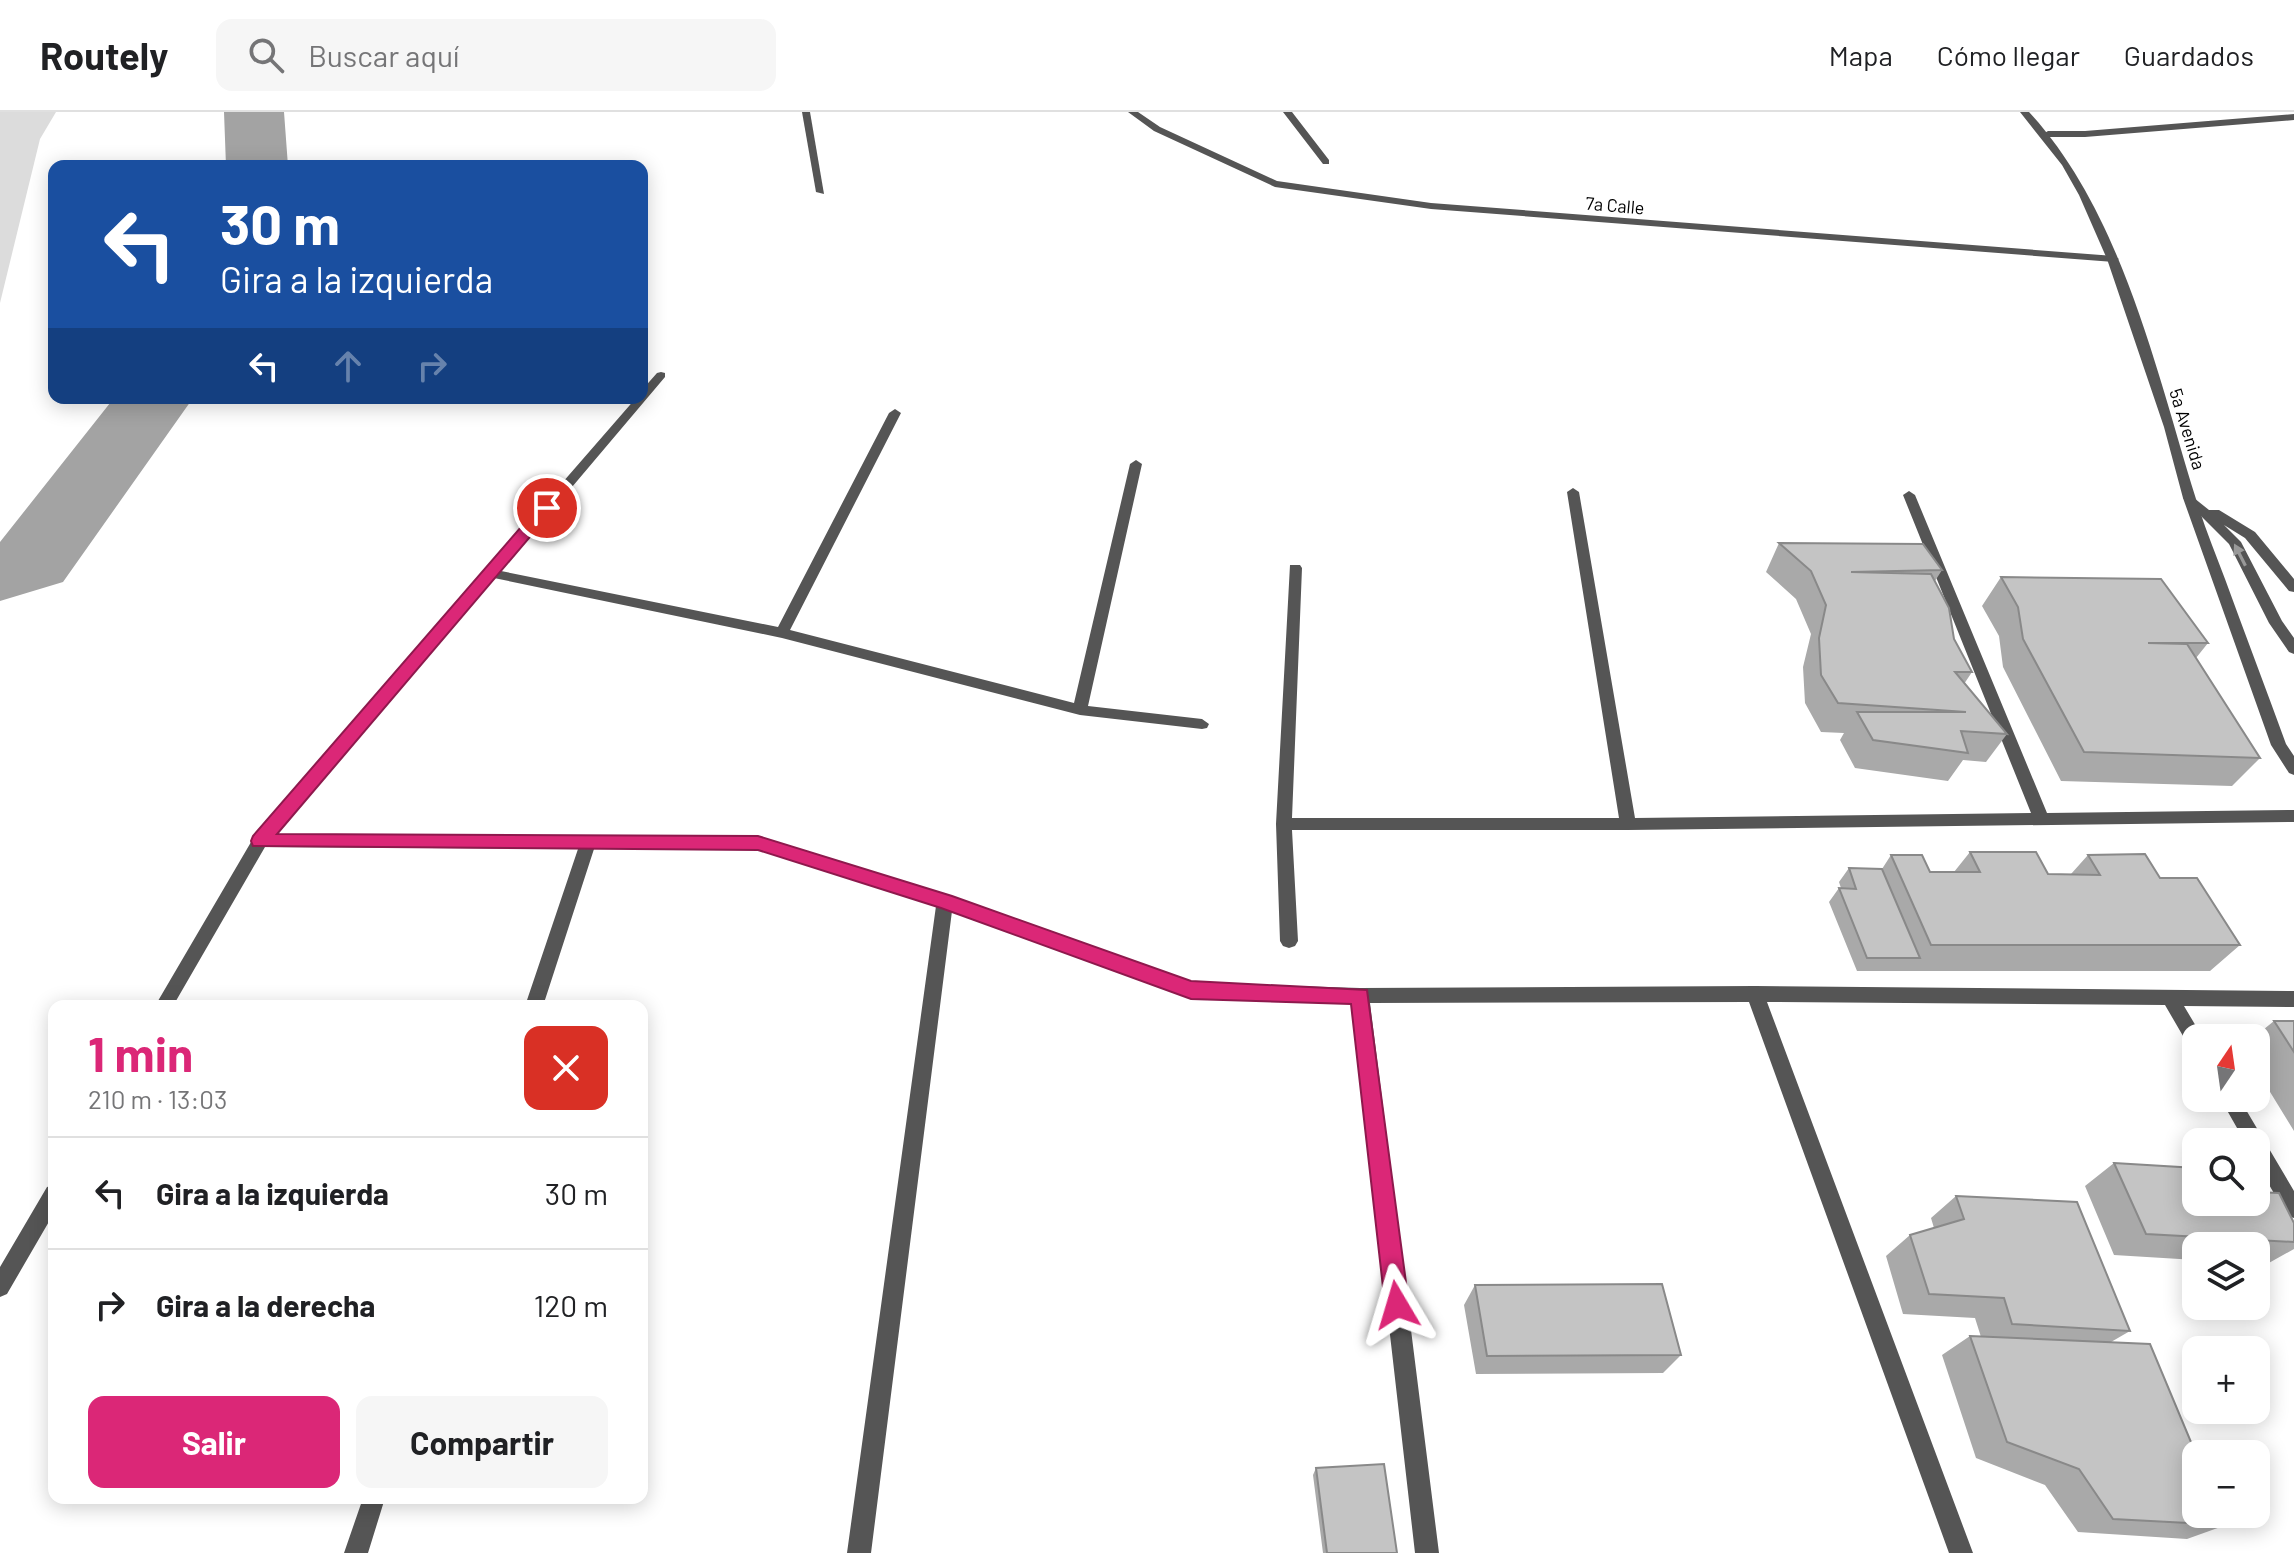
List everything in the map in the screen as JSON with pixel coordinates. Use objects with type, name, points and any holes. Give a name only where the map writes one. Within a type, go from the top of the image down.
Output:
[{"type":"street","points":[[806,112],[821,192]]},
{"type":"street","name":"7a Calle","points":[[1132,112],[1157,129],[1275,184],[1431,206],[2114,259]]},
{"type":"street","points":[[1287,112],[1326,162]]},
{"type":"street","name":"5a Avenida","points":[[2024,112],[2048,134],[2073,175],[2114,259],[2181,459],[2189,498],[2279,745],[2294,769]]},
{"type":"street","points":[[2048,134],[2085,134],[2294,117]]},
{"type":"street","points":[[648,391],[661,375]]},
{"type":"street","points":[[167,1000],[260,841],[637,404]]},
{"type":"street","points":[[782,633],[895,413]]},
{"type":"street","points":[[1080,710],[1136,464]]},
{"type":"street","points":[[1573,492],[1628,824]]},
{"type":"street","points":[[1909,495],[2041,818]]},
{"type":"street","points":[[2189,498],[2250,535],[2294,588]]},
{"type":"street","points":[[2189,498],[2234,542],[2276,623],[2294,649]]},
{"type":"street","points":[[1289,941],[1284,824],[1295,568]]},
{"type":"street","points":[[490,573],[782,633],[1080,710],[1202,724]]},
{"type":"street","points":[[1284,824],[1628,824],[2294,816]]},
{"type":"street","points":[[260,841],[758,843],[945,902],[1191,990],[1360,996],[1755,994],[2294,999]]},
{"type":"street","points":[[536,1000],[588,842]]},
{"type":"street","points":[[859,1553],[945,902]]},
{"type":"street","points":[[1755,994],[1961,1553]]},
{"type":"street","points":[[1360,996],[1427,1553]]},
{"type":"street","points":[[2169,997],[2185,1024]]},
{"type":"street","points":[[2270,1168],[2294,1209]]},
{"type":"street","points":[[0,1287],[48,1204]]},
{"type":"street","points":[[356,1553],[372,1504]]},
{"type":"shaded area","points":[[0,112],[56,112],[40,139],[0,303]]},
{"type":"building","points":[[1779,543],[1923,544],[1942,570],[1851,572],[1931,574],[1949,608],[1954,639],[1972,672],[1955,672],[2007,734],[1961,731],[1968,753],[1873,740],[1857,712],[1966,712],[1838,703],[1821,675],[1819,638],[1826,605],[1811,571]]},
{"type":"building","points":[[2001,577],[2161,579],[2208,643],[2148,643],[2187,644],[2260,758],[2084,752],[2023,639],[2018,607]]},
{"type":"building","points":[[1970,852],[2036,852],[2048,874],[2100,875],[2088,855],[2145,854],[2160,878],[2197,878],[2240,945],[1931,945],[1891,855],[1922,855],[1930,872],[1980,872]]},
{"type":"building","points":[[1849,868],[1882,869],[1920,958],[1867,958],[1839,888],[1856,889]]},
{"type":"building","points":[[2274,1021],[2294,1021],[2294,1052]]},
{"type":"building","points":[[2114,1163],[2182,1167],[2182,1216],[2270,1216],[2270,1193],[2279,1193],[2294,1223],[2294,1242],[2270,1241],[2270,1232],[2182,1232],[2182,1236],[2146,1234]]},
{"type":"building","points":[[1956,1196],[2077,1202],[2130,1331],[2012,1324],[2004,1298],[1929,1294],[1910,1235],[1964,1219]]},
{"type":"building","points":[[1662,1284],[1681,1355],[1487,1356],[1475,1285]]},
{"type":"building","points":[[1970,1336],[2150,1344],[2190,1440],[2182,1440],[2182,1523],[2113,1519],[2079,1469],[2007,1442]]},
{"type":"building","points":[[1384,1464],[1397,1553],[1327,1553],[1316,1468]]},
{"type":"waterway","points":[[254,112],[257,160]]},
{"type":"waterway","points":[[0,572],[32,562],[150,404]]},
{"type":"route","points":[[547,508],[260,841],[758,843],[945,902],[1191,990],[1360,996],[1397,1305]]}]
